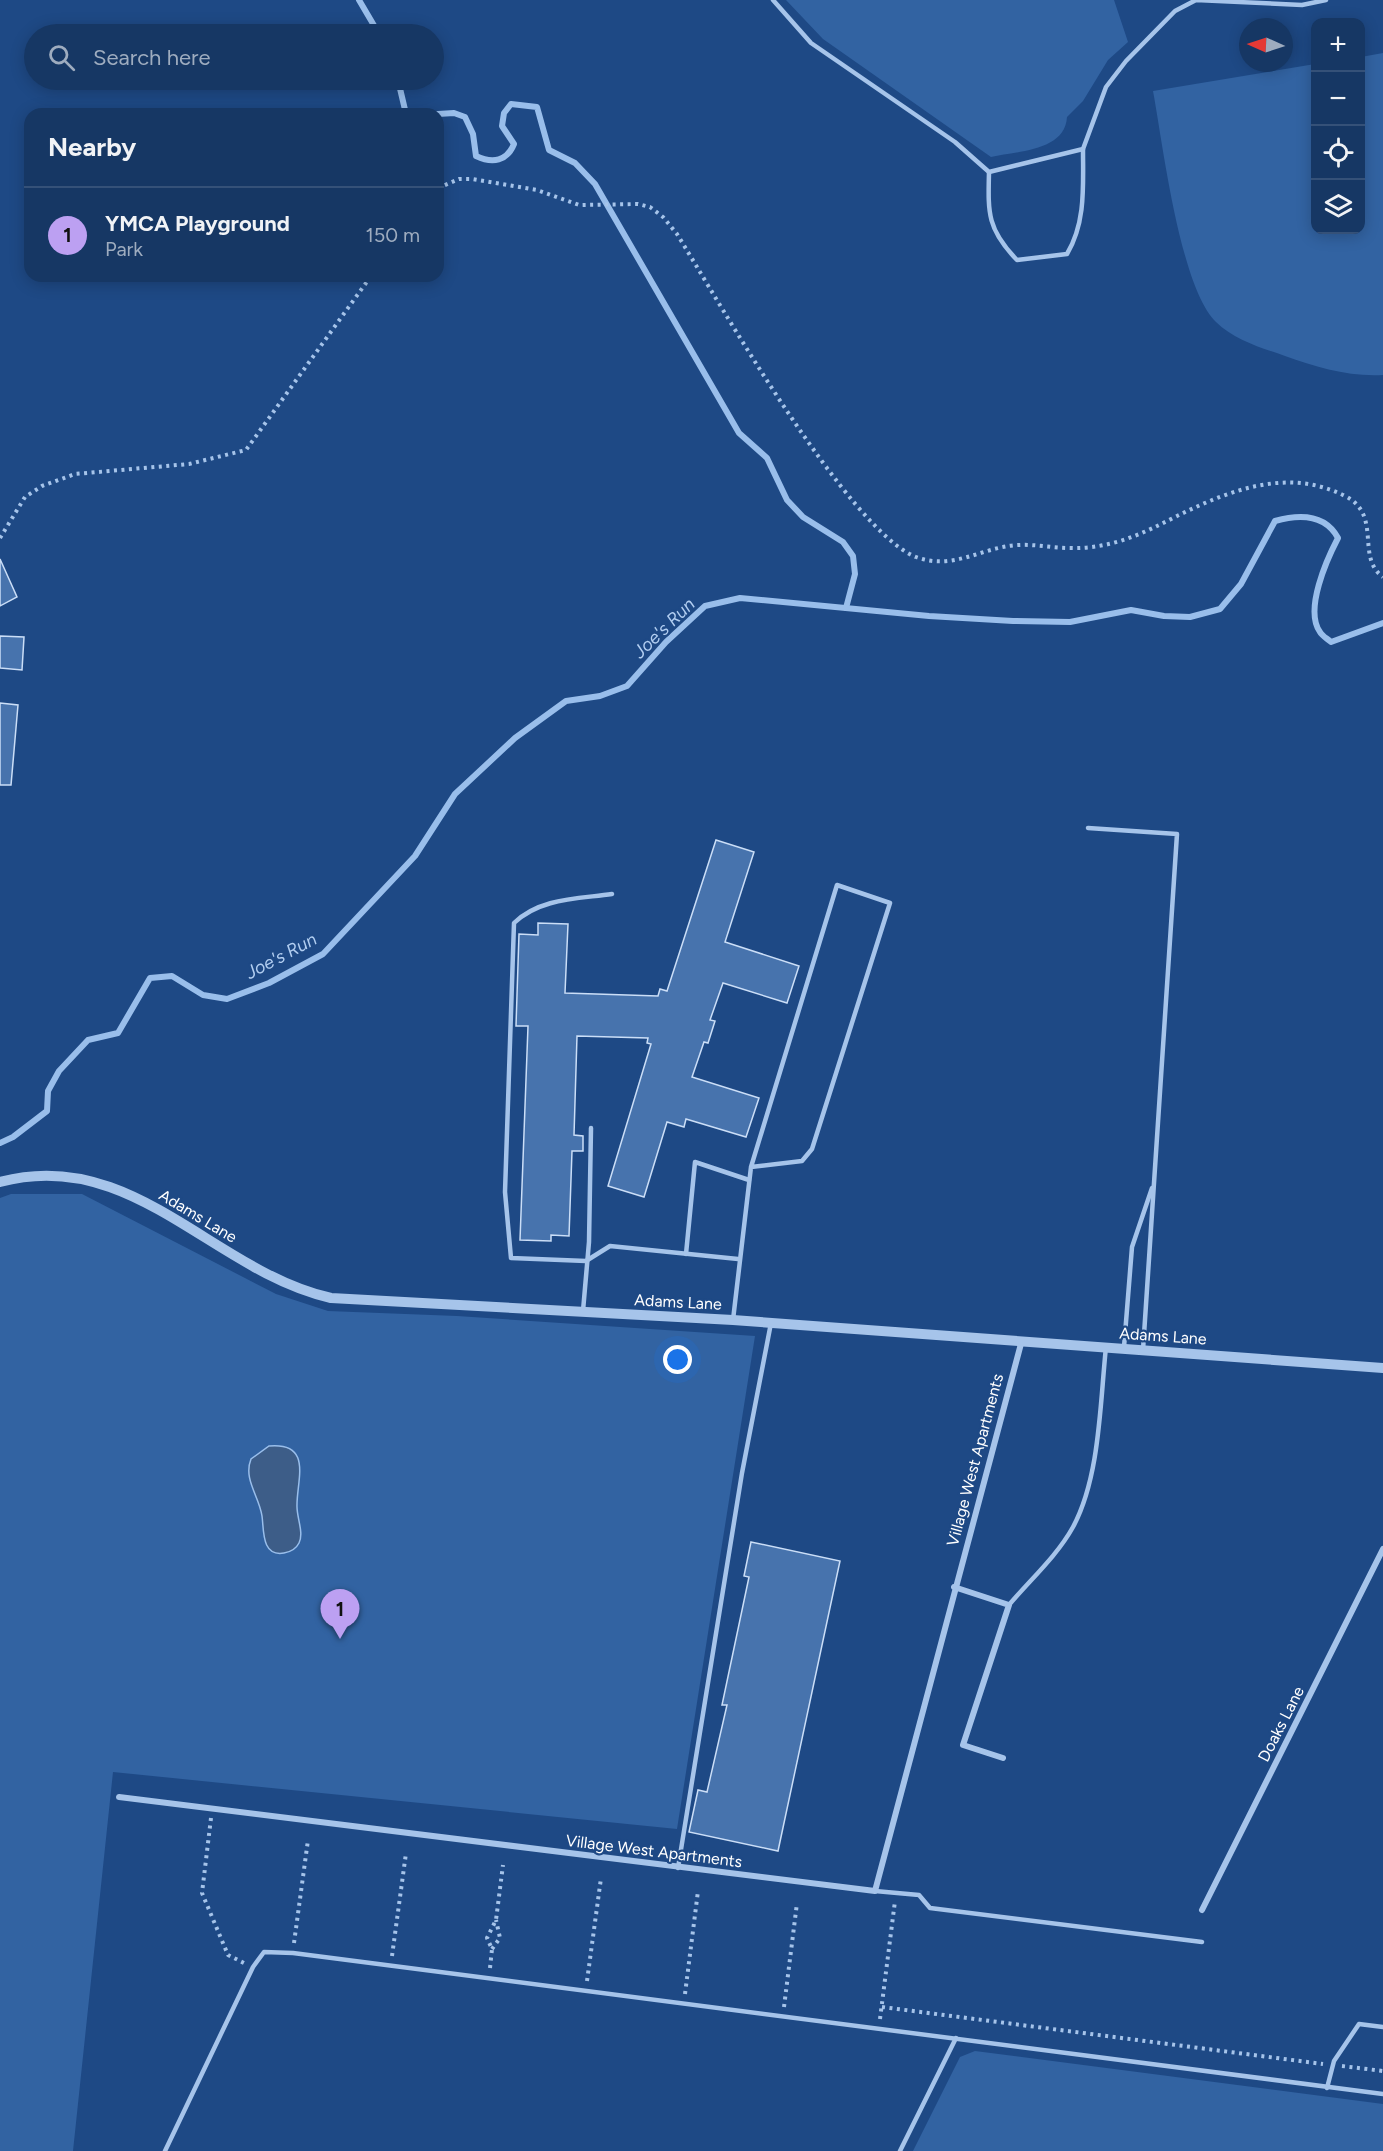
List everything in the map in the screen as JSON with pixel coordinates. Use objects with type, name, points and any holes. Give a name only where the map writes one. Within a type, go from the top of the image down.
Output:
[{"type":"street","name":"Adams Lane","points":[[0,1182],[41,1174],[71,1176],[126,1192],[281,1281],[331,1298],[732,1320],[1383,1368]]},
{"type":"street","name":"Village West Apartments","points":[[119,1797],[678,1869],[875,1891],[954,1587],[1022,1340]]},
{"type":"street","name":"Doaks Lane","points":[[1202,1910],[1383,1550]]},
{"type":"street","points":[[954,1587],[1009,1605],[963,1745],[1003,1758]]},
{"type":"lane","points":[[774,0],[811,43],[955,142],[989,172]]},
{"type":"lane","points":[[989,172],[988,210],[999,241],[1017,260],[1067,254],[1077,238],[1082,211],[1083,149],[1106,87],[1126,61],[1176,11],[1196,0],[1302,5],[1326,0]]},
{"type":"lane","points":[[989,172],[1083,149]]},
{"type":"lane","points":[[1088,828],[1177,834],[1143,1350]]},
{"type":"lane","points":[[732,1320],[738,1259],[752,1167],[837,885],[890,903],[812,1149],[802,1161],[752,1167]]},
{"type":"lane","points":[[612,894],[543,904],[527,911],[514,923],[504,1191],[511,1258],[586,1261],[610,1246],[738,1259]]},
{"type":"lane","points":[[583,1311],[591,1128]]},
{"type":"lane","points":[[686,1254],[695,1162],[749,1180]]},
{"type":"lane","points":[[1124,1348],[1132,1247],[1154,1183]]},
{"type":"lane","points":[[678,1869],[742,1473],[771,1323]]},
{"type":"lane","points":[[1009,1605],[1056,1551],[1072,1527],[1086,1498],[1094,1454],[1106,1347]]},
{"type":"lane","points":[[875,1891],[919,1895],[930,1908],[1202,1942]]},
{"type":"lane","points":[[165,2151],[253,1967],[264,1952],[292,1953],[391,1965],[1383,2094]]},
{"type":"lane","points":[[1327,2088],[1333,2065],[1359,2024],[1383,2027]]},
{"type":"lane","points":[[900,2151],[956,2038]]},
{"type":"path","points":[[444,185],[459,178],[495,181],[537,190],[567,201],[590,206],[624,202],[650,207],[670,226],[761,369],[829,470],[873,524],[901,549],[915,556],[932,561],[958,561],[1018,545],[1067,548],[1104,547],[1152,529],[1234,490],[1274,483],[1332,490],[1358,504],[1368,519],[1375,569],[1383,577]]},
{"type":"path","points":[[0,538],[25,497],[42,486],[75,474],[189,464],[228,457],[246,450],[367,282]]},
{"type":"path","points":[[213,1808],[202,1893],[228,1955],[253,1967]]},
{"type":"path","points":[[292,1953],[308,1840]]},
{"type":"path","points":[[391,1965],[406,1852]]},
{"type":"path","points":[[492,1949],[487,1938],[496,1920],[503,1865]]},
{"type":"path","points":[[586,1991],[601,1878]]},
{"type":"path","points":[[684,2003],[698,1891]]},
{"type":"path","points":[[879,2029],[896,1893]]},
{"type":"path","points":[[783,2016],[797,1903]]},
{"type":"path","points":[[489,1978],[492,1949],[500,1938],[496,1920]]},
{"type":"path","points":[[882,2007],[1383,2072]]},
{"type":"shaded area","points":[[786,0],[1114,0],[1128,42],[1108,60],[1083,101],[1067,117],[1058,137],[1038,148],[991,157],[823,39]]},
{"type":"shaded area","points":[[1383,53],[1383,375],[1358,374],[1309,364],[1240,339],[1216,322],[1203,304],[1192,279],[1183,248],[1153,91],[1267,72],[1293,72],[1293,68],[1311,65],[1311,234],[1365,234],[1365,56]]},
{"type":"shaded area","points":[[11,1194],[82,1194],[276,1294],[328,1311],[457,1316],[755,1336],[677,1829],[113,1772],[73,2151],[0,2151],[0,1198]]},
{"type":"shaded area","points":[[269,1446],[283,1446],[292,1450],[300,1466],[297,1507],[301,1530],[300,1539],[295,1549],[284,1553],[271,1551],[267,1546],[262,1516],[249,1474],[251,1459]]},
{"type":"shaded area","points":[[975,2051],[1383,2104],[1383,2151],[913,2151],[960,2057]]},
{"type":"building","points":[[0,559],[17,597],[0,606]]},
{"type":"building","points":[[0,636],[24,637],[22,670],[0,668]]},
{"type":"building","points":[[0,703],[18,705],[11,785],[0,785]]},
{"type":"building","points":[[716,840],[754,852],[725,942],[799,966],[787,1003],[723,983],[710,1020],[715,1021],[708,1043],[704,1042],[692,1077],[759,1098],[746,1137],[686,1119],[684,1127],[667,1122],[644,1197],[608,1186],[651,1044],[647,1043],[648,1038],[577,1036],[574,1135],[583,1136],[583,1151],[572,1151],[569,1236],[551,1235],[551,1241],[520,1240],[528,1026],[516,1026],[519,934],[538,935],[538,923],[568,924],[565,993],[658,996],[660,989],[667,991]]},
{"type":"building","points":[[751,1542],[840,1561],[778,1851],[689,1832],[698,1790],[707,1792],[727,1705],[722,1705],[749,1577],[744,1576]]},
{"type":"waterway","points":[[359,0],[373,24]]},
{"type":"waterway","points":[[400,90],[405,108]]},
{"type":"waterway","points":[[444,114],[454,113],[465,117],[473,134],[476,156],[494,160],[508,154],[514,144],[502,126],[504,113],[511,104],[537,107],[549,150],[575,163],[595,184],[739,433],[767,458],[787,500],[803,517],[843,542],[853,556],[855,574],[846,608]]},
{"type":"waterway","name":"Joe's Run","points":[[0,1143],[13,1137],[47,1111],[48,1091],[59,1071],[88,1040],[118,1033],[150,978],[172,976],[203,995],[227,999],[269,983],[323,954],[415,856],[455,794],[515,738],[566,701],[600,696],[627,686],[666,642],[705,606],[740,598],[929,616],[1013,621],[1070,622],[1131,610],[1164,616],[1190,617],[1220,609],[1241,584],[1275,521],[1302,517],[1319,520],[1326,524],[1338,538],[1323,571],[1316,598],[1316,623],[1321,633],[1331,642],[1383,623]]},
{"type":"place","name":"YMCA Playground","points":[[340,1639]]}]
